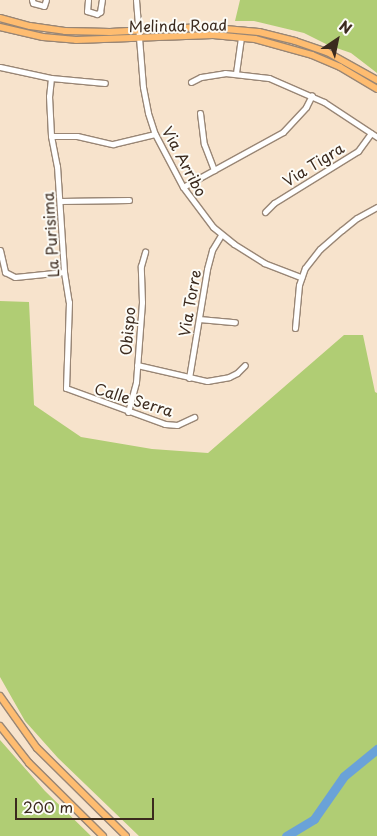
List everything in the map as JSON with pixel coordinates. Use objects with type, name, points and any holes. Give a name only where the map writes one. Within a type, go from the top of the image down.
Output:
[{"type":"main road","name":"Melinda Road","points":[[0,18],[65,31],[214,27],[268,34],[327,52],[377,80]]},
{"type":"main road","name":"Melinda Road","points":[[0,27],[44,37],[76,40],[214,35],[241,37],[281,45],[312,55],[377,89]]},
{"type":"main road","points":[[0,696],[37,748],[126,836]]},
{"type":"main road","points":[[0,726],[29,763],[103,836]]},
{"type":"street","points":[[32,0],[33,3],[44,6],[46,0]]},
{"type":"street","points":[[88,0],[87,11],[97,14],[100,12],[102,0]]},
{"type":"street","name":"Via Arribo","points":[[136,0],[143,87],[155,134],[183,187],[196,207],[221,235],[264,263],[301,277]]},
{"type":"street","points":[[236,73],[241,37]]},
{"type":"street","points":[[0,66],[51,78],[105,83]]},
{"type":"street","points":[[191,82],[201,77],[236,73],[269,78],[312,95],[377,137]]},
{"type":"street","name":"La Purisima","points":[[51,78],[49,96],[51,136],[57,166],[64,272],[69,302],[65,383],[67,389]]},
{"type":"street","points":[[183,187],[283,132],[306,107],[312,95]]},
{"type":"street","points":[[200,113],[204,144],[214,170]]},
{"type":"street","points":[[51,136],[70,135],[113,144],[123,144],[155,134]]},
{"type":"street","name":"Via Tigra","points":[[265,212],[274,203],[358,151],[371,134]]},
{"type":"street","points":[[60,201],[129,200]]},
{"type":"street","points":[[295,328],[301,277],[308,263],[320,249],[357,218],[377,207]]},
{"type":"street","name":"Via Torre","points":[[189,378],[207,269],[212,250],[221,235]]},
{"type":"street","points":[[0,250],[5,272],[15,277],[64,272]]},
{"type":"street","name":"Obispo","points":[[128,412],[136,382],[142,302],[141,266],[145,252]]},
{"type":"street","points":[[199,319],[235,322]]},
{"type":"street","points":[[137,366],[189,378],[218,381],[237,374],[245,365]]},
{"type":"street","name":"Calle Serra","points":[[67,389],[165,424],[177,425],[194,417]]},
{"type":"green space","points":[[240,0],[377,0],[377,73],[351,53],[328,45],[304,33],[254,21],[235,21]]},
{"type":"green space","points":[[0,301],[29,302],[34,405],[81,437],[152,449],[208,453],[344,335],[363,335],[375,392],[377,393],[377,836],[139,836],[58,758],[25,721],[0,677]]},
{"type":"green space","points":[[0,740],[45,791],[91,836],[0,836]]},
{"type":"waterway","points":[[286,836],[314,819],[344,776],[377,749]]}]
